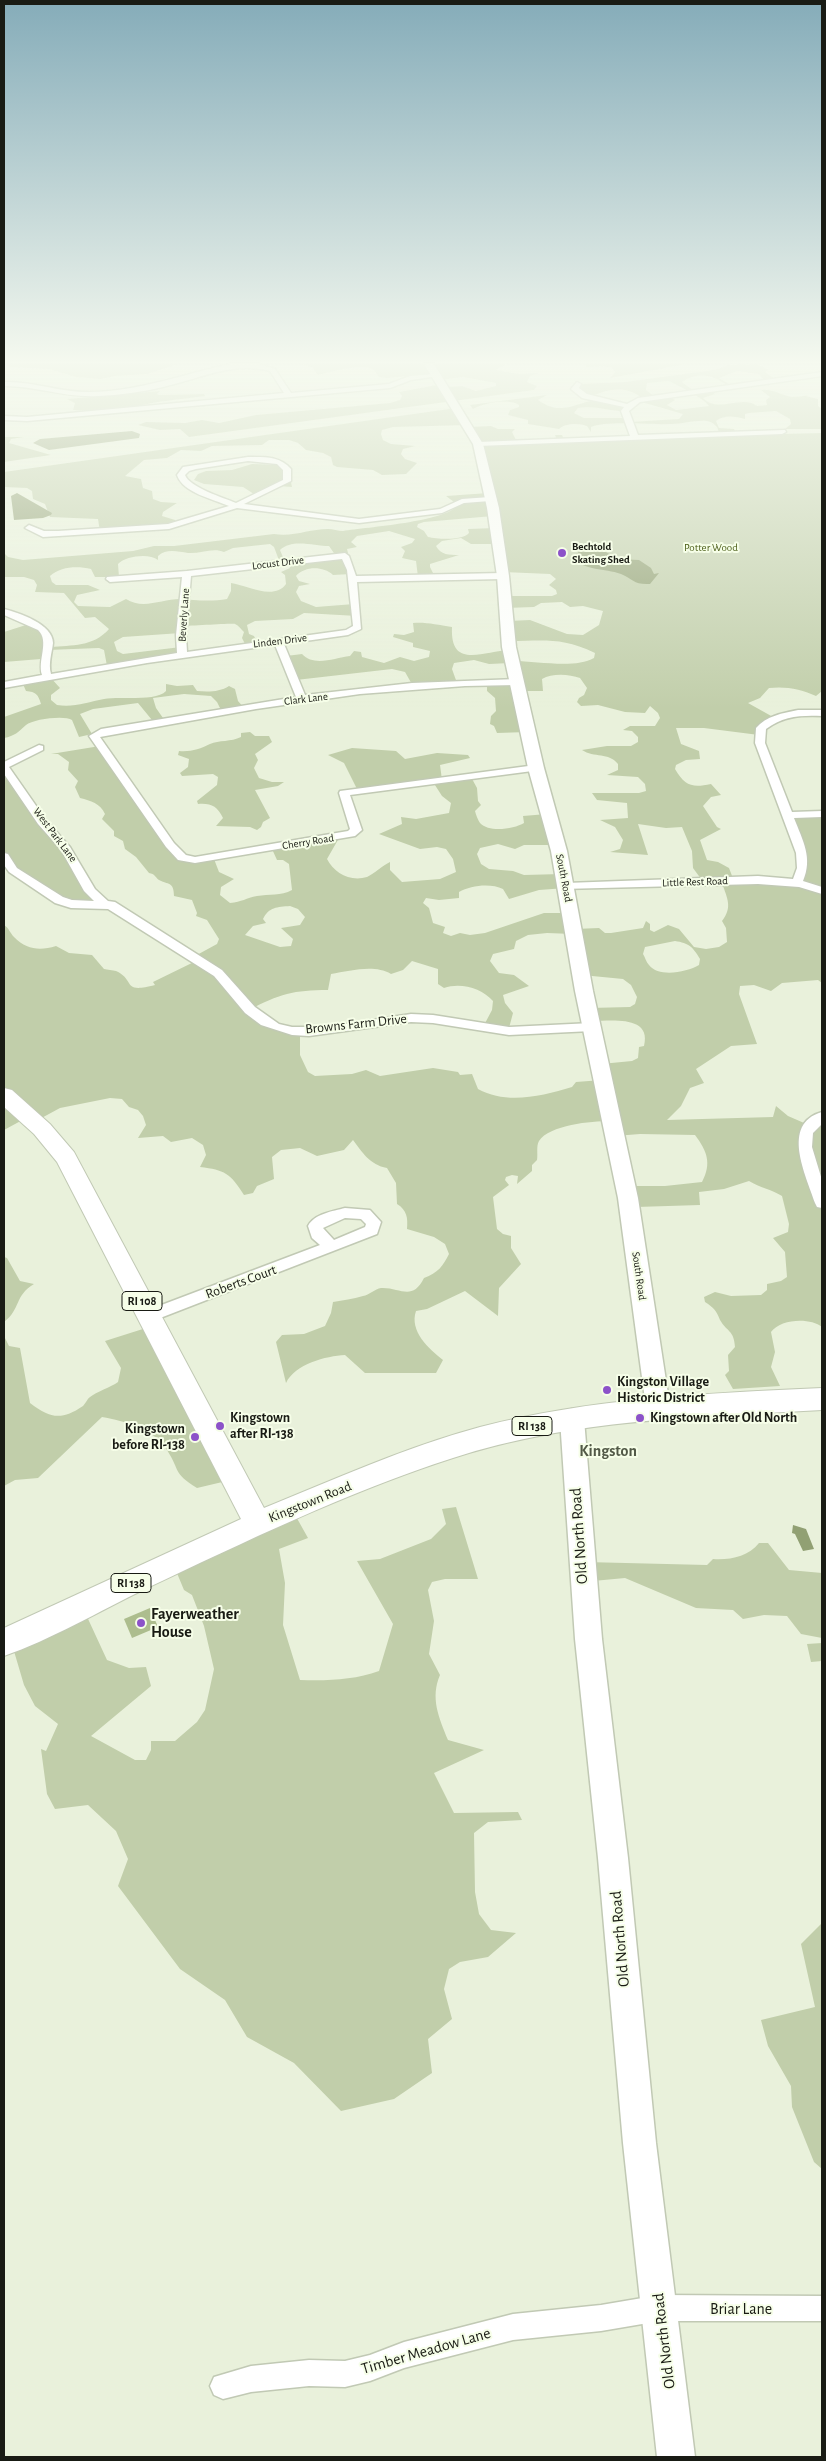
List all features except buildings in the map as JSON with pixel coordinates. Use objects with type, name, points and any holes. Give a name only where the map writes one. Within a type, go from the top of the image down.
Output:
[{"type":"main road","name":"Kingstown Road","points":[[4,1095],[42,1128],[66,1158],[258,1524],[438,1451],[528,1427],[658,1407],[822,1399]]},
{"type":"main road","name":"RI 138","points":[[4,1642],[258,1524]]},
{"type":"street","points":[[182,479],[194,488],[237,506],[359,521],[433,513],[442,511],[462,501],[490,499]]},
{"type":"street","points":[[29,528],[43,534],[58,534],[142,529],[185,523],[237,506],[245,500],[287,481],[288,479]]},
{"type":"street","name":"South Road","points":[[486,479],[503,576],[509,647],[536,768],[559,851],[592,1027],[628,1198],[658,1407]]},
{"type":"street","name":"Locust Drive","points":[[187,574],[345,556],[349,563],[351,579]]},
{"type":"street","points":[[110,579],[187,574]]},
{"type":"street","name":"Beverly Lane","points":[[182,655],[181,635],[187,574]]},
{"type":"street","points":[[351,579],[503,576]]},
{"type":"street","name":"Linden Drive","points":[[4,685],[47,676],[355,630],[358,627],[351,579]]},
{"type":"street","points":[[4,612],[42,628],[47,634],[49,644],[43,662],[47,676]]},
{"type":"street","points":[[278,641],[302,700]]},
{"type":"street","name":"Clark Lane","points":[[97,734],[302,700],[416,686],[517,682]]},
{"type":"street","points":[[797,883],[803,868],[802,853],[760,743],[761,728],[767,722],[790,714],[822,713]]},
{"type":"street","name":"Cherry Road","points":[[97,734],[94,736],[95,739],[170,845],[182,858],[195,860],[351,834],[356,830],[344,793],[536,768]]},
{"type":"street","points":[[4,767],[39,748]]},
{"type":"street","name":"West Park Lane","points":[[4,767],[42,822],[66,849],[90,891],[104,904]]},
{"type":"street","points":[[789,815],[822,814]]},
{"type":"street","points":[[4,856],[13,870],[59,900],[71,904],[104,904]]},
{"type":"street","name":"Little Rest Road","points":[[566,887],[758,880],[797,883],[822,891]]},
{"type":"street","name":"Browns Farm Drive","points":[[104,904],[111,905],[128,914],[218,973],[229,983],[249,1012],[261,1021],[277,1028],[318,1031],[408,1018],[433,1018],[499,1030],[592,1027]]},
{"type":"street","points":[[822,1117],[806,1131],[805,1147],[822,1203]]},
{"type":"street","name":"Roberts Court","points":[[149,1316],[332,1247]]},
{"type":"street","name":"Old North Road","points":[[572,1419],[576,1508],[586,1615],[615,1884],[635,2100],[676,2457]]},
{"type":"street","name":"Briar Lane","points":[[660,2308],[822,2309]]},
{"type":"street","name":"Timber Meadow Lane","points":[[223,2386],[251,2379],[309,2374],[345,2374],[370,2368],[404,2355],[504,2329],[660,2308]]},
{"type":"green space","points":[[4,479],[141,479],[143,488],[152,491],[153,499],[161,502],[177,503],[163,512],[162,516],[175,520],[176,524],[100,532],[98,519],[50,517],[45,504],[33,499],[32,491],[27,488],[4,487]]},
{"type":"green space","points":[[287,479],[287,482],[291,482],[292,487],[278,486],[257,496],[243,487],[204,484],[194,480]]},
{"type":"green space","name":"Potter Wood","points":[[484,479],[822,479],[822,691],[816,696],[793,689],[769,688],[760,698],[748,703],[773,717],[759,735],[704,728],[676,728],[681,744],[699,751],[700,759],[686,760],[676,765],[675,769],[686,782],[699,786],[711,784],[721,795],[711,797],[703,806],[717,827],[721,829],[700,840],[707,860],[718,862],[729,868],[734,881],[796,883],[804,868],[791,815],[822,815],[822,983],[818,980],[782,983],[771,991],[754,985],[740,986],[739,994],[757,1044],[731,1046],[696,1069],[704,1083],[690,1088],[681,1106],[667,1120],[773,1117],[776,1106],[788,1116],[811,1126],[818,1123],[822,1124],[822,1327],[810,1322],[795,1321],[781,1324],[771,1332],[775,1352],[771,1367],[780,1386],[733,1389],[725,1375],[729,1371],[728,1355],[735,1347],[733,1337],[711,1306],[705,1302],[704,1297],[715,1292],[731,1296],[761,1295],[767,1290],[767,1284],[781,1281],[787,1277],[785,1252],[773,1238],[788,1232],[789,1224],[782,1196],[749,1181],[724,1189],[699,1192],[700,1205],[636,1207],[626,1186],[665,1186],[702,1182],[707,1169],[707,1157],[703,1146],[695,1135],[640,1134],[615,1136],[609,1121],[571,1125],[552,1131],[538,1143],[537,1160],[532,1165],[532,1171],[517,1184],[518,1176],[506,1177],[505,1180],[509,1185],[493,1197],[497,1229],[503,1234],[511,1236],[511,1248],[521,1264],[499,1288],[498,1316],[465,1291],[427,1309],[416,1311],[415,1326],[418,1332],[426,1345],[443,1360],[436,1373],[365,1373],[345,1355],[312,1362],[296,1371],[286,1383],[276,1342],[282,1335],[304,1334],[325,1326],[331,1313],[333,1302],[352,1299],[381,1288],[405,1292],[415,1290],[424,1278],[439,1269],[449,1254],[445,1244],[434,1237],[407,1229],[406,1215],[397,1204],[396,1183],[387,1168],[371,1161],[353,1140],[344,1150],[317,1156],[300,1148],[281,1150],[272,1157],[274,1179],[257,1186],[253,1193],[244,1195],[231,1177],[221,1171],[200,1167],[206,1155],[203,1145],[192,1138],[171,1142],[163,1136],[138,1138],[146,1125],[143,1116],[138,1110],[129,1107],[122,1099],[110,1098],[60,1108],[36,1121],[28,1117],[4,1130],[4,925],[14,937],[29,947],[45,949],[56,946],[69,953],[92,955],[104,969],[116,971],[126,978],[130,985],[137,988],[155,985],[153,982],[198,960],[195,956],[217,944],[219,939],[207,920],[196,916],[197,913],[192,900],[174,896],[173,888],[170,884],[159,880],[149,873],[136,857],[125,849],[123,841],[114,836],[114,831],[102,819],[105,814],[101,807],[91,801],[80,798],[75,787],[78,781],[68,770],[69,762],[58,754],[51,754],[100,746],[182,858],[214,859],[219,872],[234,879],[221,887],[220,895],[230,903],[292,890],[289,864],[283,860],[277,860],[272,849],[339,838],[327,859],[338,872],[349,877],[367,877],[390,862],[390,870],[402,882],[440,879],[456,872],[453,859],[446,849],[437,847],[420,849],[379,834],[402,824],[401,817],[416,819],[449,813],[451,803],[442,796],[433,782],[358,791],[344,763],[328,755],[352,748],[396,751],[405,759],[437,753],[468,755],[470,758],[440,765],[442,780],[471,777],[477,788],[478,801],[481,805],[475,811],[480,823],[489,828],[502,829],[524,823],[523,816],[547,814],[558,845],[524,845],[515,849],[498,844],[480,848],[477,854],[481,864],[489,869],[513,871],[524,875],[562,874],[566,888],[539,890],[509,899],[503,889],[493,886],[481,886],[459,892],[459,898],[439,900],[426,898],[423,903],[429,908],[433,923],[445,927],[443,933],[451,936],[460,933],[470,935],[485,933],[544,913],[569,913],[575,929],[599,928],[605,933],[611,933],[643,928],[646,921],[650,924],[650,930],[654,932],[668,925],[679,929],[694,947],[706,949],[719,947],[727,942],[726,928],[722,921],[728,907],[726,893],[722,883],[704,883],[693,868],[692,851],[682,827],[666,828],[638,824],[648,855],[610,852],[620,849],[623,840],[615,827],[600,820],[628,818],[627,803],[597,800],[592,793],[639,793],[646,791],[645,784],[638,777],[607,775],[618,770],[618,764],[614,760],[582,750],[607,746],[631,746],[638,742],[638,737],[632,731],[623,730],[630,726],[655,726],[660,718],[658,713],[650,706],[645,713],[625,712],[598,705],[581,706],[577,702],[584,695],[587,688],[580,678],[556,675],[542,679],[543,691],[520,691],[527,732],[497,733],[494,726],[490,724],[491,716],[496,711],[495,698],[487,691],[487,683],[517,682],[511,663],[489,664],[474,660],[454,663],[452,669],[457,683],[413,686],[405,672],[392,669],[296,680],[286,656],[302,654],[312,660],[324,661],[350,656],[354,651],[361,652],[362,657],[384,663],[400,657],[414,661],[429,657],[430,651],[413,647],[413,643],[393,637],[394,634],[404,635],[414,632],[413,623],[428,623],[452,627],[456,649],[470,655],[510,650],[514,661],[556,664],[577,663],[594,658],[595,653],[562,642],[509,641],[508,621],[530,620],[567,634],[583,635],[599,625],[603,611],[583,606],[570,607],[562,602],[541,603],[534,607],[506,608],[507,596],[552,596],[557,594],[556,590],[549,585],[556,579],[550,574],[503,572],[498,544],[471,544],[461,538],[442,541],[436,546],[440,551],[449,555],[459,555],[430,564],[435,577],[418,577],[416,561],[402,558],[405,551],[401,547],[412,543],[415,539],[389,531],[357,536],[351,542],[357,547],[347,549],[348,553],[345,556],[351,574],[333,575],[324,570],[314,568],[304,570],[296,576],[299,581],[310,584],[299,586],[296,592],[301,601],[316,607],[354,604],[357,616],[304,613],[293,619],[255,621],[247,625],[249,634],[254,636],[258,644],[246,646],[242,638],[244,632],[235,624],[183,626],[181,633],[123,637],[114,642],[117,651],[123,654],[181,647],[182,654],[107,666],[104,650],[99,648],[48,650],[41,659],[4,662],[4,632],[29,624],[42,629],[50,647],[89,642],[103,635],[109,629],[95,617],[85,618],[64,593],[35,592],[37,585],[34,580],[24,577],[4,577],[4,553],[8,557],[23,560],[133,551],[154,546],[174,546],[274,534],[295,534],[321,529],[343,531],[405,523],[438,516],[458,505],[446,496],[488,493]],"holes":[[[493,516],[495,528],[468,529],[469,533],[466,536],[444,539],[428,537],[424,531],[417,527],[418,524]],[[297,543],[329,546],[336,556],[288,562],[290,568],[281,572],[285,575],[286,584],[281,589],[267,592],[231,583],[231,591],[227,599],[215,600],[173,599],[139,604],[126,599],[110,607],[78,606],[74,602],[77,595],[100,590],[88,585],[56,585],[52,582],[50,576],[59,570],[81,567],[91,569],[95,577],[119,577],[118,564],[132,557],[143,556],[158,560],[158,556],[169,551],[193,553],[215,550],[224,552],[233,548],[270,544],[274,547],[280,563],[285,562],[280,550],[285,546]],[[290,906],[298,909],[305,917],[300,925],[281,928],[293,939],[291,946],[280,947],[245,935],[253,926],[266,923],[263,919],[271,910],[277,907]],[[547,933],[573,934],[582,975],[623,979],[631,985],[637,997],[635,1004],[630,1007],[590,1008],[593,1021],[628,1022],[636,1024],[642,1029],[645,1036],[644,1046],[639,1047],[638,1058],[632,1061],[601,1064],[602,1080],[576,1082],[572,1087],[549,1093],[513,1098],[489,1094],[478,1089],[472,1074],[460,1075],[458,1072],[433,1068],[380,1076],[366,1070],[352,1074],[315,1076],[308,1072],[300,1055],[300,1032],[261,1021],[249,1010],[287,994],[328,990],[331,974],[370,969],[377,969],[391,974],[403,970],[412,961],[438,969],[438,984],[444,988],[450,986],[470,987],[488,996],[493,1001],[492,1010],[483,1027],[509,1028],[513,1013],[505,1003],[503,995],[529,986],[514,975],[499,973],[490,961],[493,954],[514,949],[516,941],[528,935]],[[675,941],[684,943],[695,951],[700,959],[699,965],[681,972],[666,973],[659,971],[648,964],[643,954],[645,947]]]},
{"type":"green space","points":[[50,677],[60,688],[51,695],[51,700],[57,705],[63,706],[111,698],[154,696],[166,691],[166,684],[177,686],[193,685],[197,691],[218,690],[229,686],[235,689],[238,701],[245,709],[222,712],[217,702],[211,696],[184,694],[153,698],[156,708],[163,718],[152,720],[138,703],[93,709],[80,714],[92,734],[79,737],[72,720],[56,718],[42,719],[30,723],[14,735],[4,738],[4,717],[41,704],[36,694],[26,691],[22,682]]},
{"type":"green space","points":[[250,732],[255,736],[269,736],[272,742],[255,754],[258,760],[254,768],[259,778],[272,782],[284,782],[278,786],[255,790],[270,818],[263,822],[257,830],[250,827],[216,826],[223,818],[216,808],[207,804],[198,804],[197,801],[217,785],[218,777],[213,774],[182,776],[180,773],[188,767],[189,759],[178,755],[179,751],[195,750],[214,743],[233,740],[241,737],[241,733]]},
{"type":"green space","points":[[4,768],[104,904],[71,904],[6,861],[4,856]]},
{"type":"green space","points":[[4,1257],[7,1258],[20,1281],[34,1284],[23,1293],[13,1312],[4,1322]]},
{"type":"green space","points":[[146,1328],[235,1479],[197,1488],[180,1475],[167,1450],[147,1431],[120,1421],[102,1417],[38,1478],[15,1480],[4,1486],[4,1336],[9,1346],[20,1348],[30,1403],[44,1412],[62,1416],[75,1411],[83,1406],[93,1395],[118,1382],[121,1368],[105,1341]]},
{"type":"green space","points":[[456,1507],[478,1579],[445,1579],[432,1582],[428,1590],[434,1621],[429,1654],[440,1675],[437,1683],[436,1700],[439,1716],[448,1740],[484,1750],[434,1773],[454,1813],[518,1812],[522,1820],[488,1822],[474,1833],[475,1892],[479,1914],[491,1930],[516,1933],[488,1957],[460,1962],[449,1969],[444,1989],[452,2019],[428,2039],[432,2073],[394,2099],[341,2111],[294,2063],[247,2037],[225,2000],[180,1969],[118,1886],[128,1859],[116,1831],[88,1805],[55,1809],[47,1794],[41,1749],[46,1751],[58,1724],[35,1706],[24,1685],[11,1641],[83,1608],[107,1660],[129,1668],[146,1667],[151,1686],[91,1736],[135,1760],[146,1760],[151,1750],[151,1741],[175,1741],[197,1722],[205,1710],[214,1669],[204,1626],[192,1595],[184,1590],[174,1566],[294,1513],[308,1538],[279,1549],[285,1583],[283,1625],[300,1680],[330,1680],[360,1676],[379,1671],[393,1624],[357,1561],[380,1559],[431,1539],[446,1524],[442,1509]]},
{"type":"green space","points":[[759,1543],[768,1543],[789,1570],[822,1573],[822,1638],[801,1634],[787,1616],[764,1615],[743,1619],[733,1610],[696,1608],[625,1578],[593,1581],[585,1562],[707,1565],[713,1559],[738,1557],[750,1552]]},
{"type":"green space","points":[[822,1643],[822,1661],[811,1662],[807,1644]]},
{"type":"green space","points":[[822,1923],[822,2169],[814,2162],[792,2107],[791,2086],[768,2046],[761,2020],[815,2007],[801,1944]]},
{"type":"shaded area","points":[[17,493],[52,513],[51,515],[43,518],[14,520],[11,496]]},
{"type":"shaded area","points":[[583,548],[599,548],[618,559],[639,560],[651,568],[654,574],[659,573],[650,584],[637,583],[621,574],[589,567],[577,562],[572,558]]},
{"type":"shaded area","points":[[793,1525],[806,1529],[814,1549],[803,1551],[795,1534],[792,1533]]},
{"type":"place","name":"Bechtold Skating Shed","points":[[562,553]]},
{"type":"place","name":"Kingston Village Historic District","points":[[607,1390]]},
{"type":"place","name":"Kingstown after Old North","points":[[640,1418]]},
{"type":"place","name":"Kingstown after RI-138","points":[[220,1426]]},
{"type":"place","name":"Kingstown before RI-138","points":[[195,1437]]},
{"type":"place","name":"Fayerweather House","points":[[141,1623]]},
{"type":"district","name":"Kingston","points":[[608,1451]]}]
